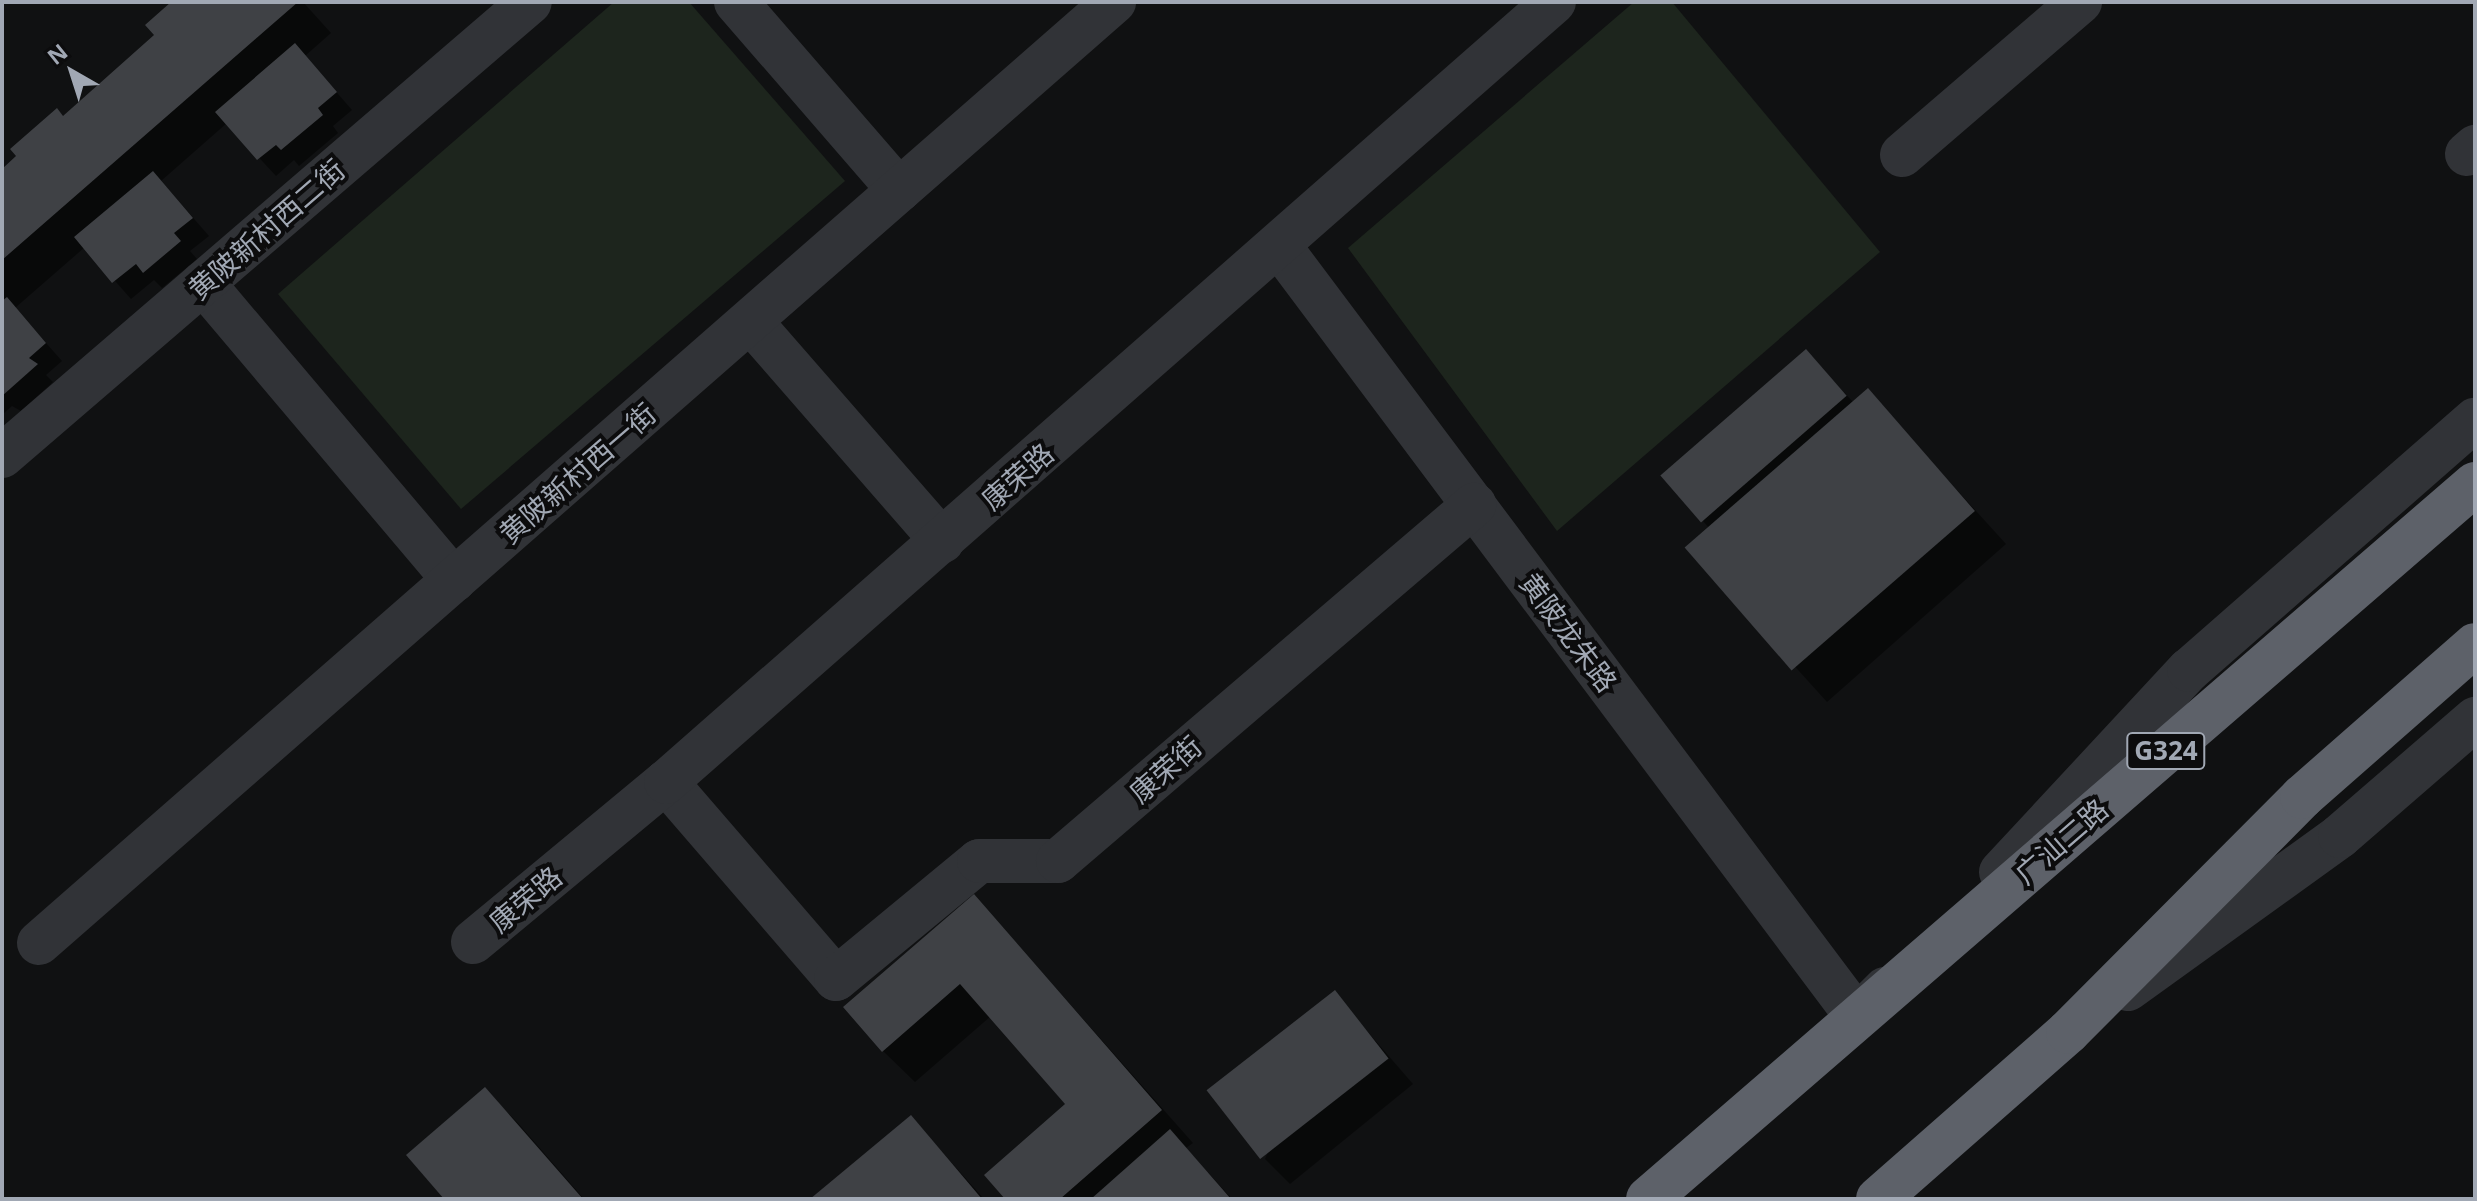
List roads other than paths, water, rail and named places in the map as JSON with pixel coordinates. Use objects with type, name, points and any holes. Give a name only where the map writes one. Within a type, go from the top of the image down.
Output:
[{"type":"highway","name":"广汕二路","points":[[1648,1199],[2475,484]]},
{"type":"highway","points":[[1878,1199],[2068,1032],[2302,797],[2475,645]]},
{"type":"street","name":"黄陂新村西二街","points":[[2,456],[530,2]]},
{"type":"street","points":[[736,2],[899,190]]},
{"type":"street","name":"黄陂新村西一街","points":[[39,943],[1114,2]]},
{"type":"street","name":"康荣路","points":[[473,942],[666,782],[1280,247],[1554,2]]},
{"type":"street","points":[[1902,155],[2080,2]]},
{"type":"street","name":"黄陂龙朱路","points":[[1280,247],[1857,1017]]},
{"type":"street","points":[[203,283],[454,580]]},
{"type":"street","points":[[751,322],[942,541]]},
{"type":"street","points":[[1857,1017],[2032,841],[2112,747],[2189,670],[2475,420]]},
{"type":"street","name":"康荣街","points":[[666,782],[836,979],[979,861],[1058,861],[1474,505]]},
{"type":"street","points":[[2068,1032],[2340,836],[2475,719]]}]
